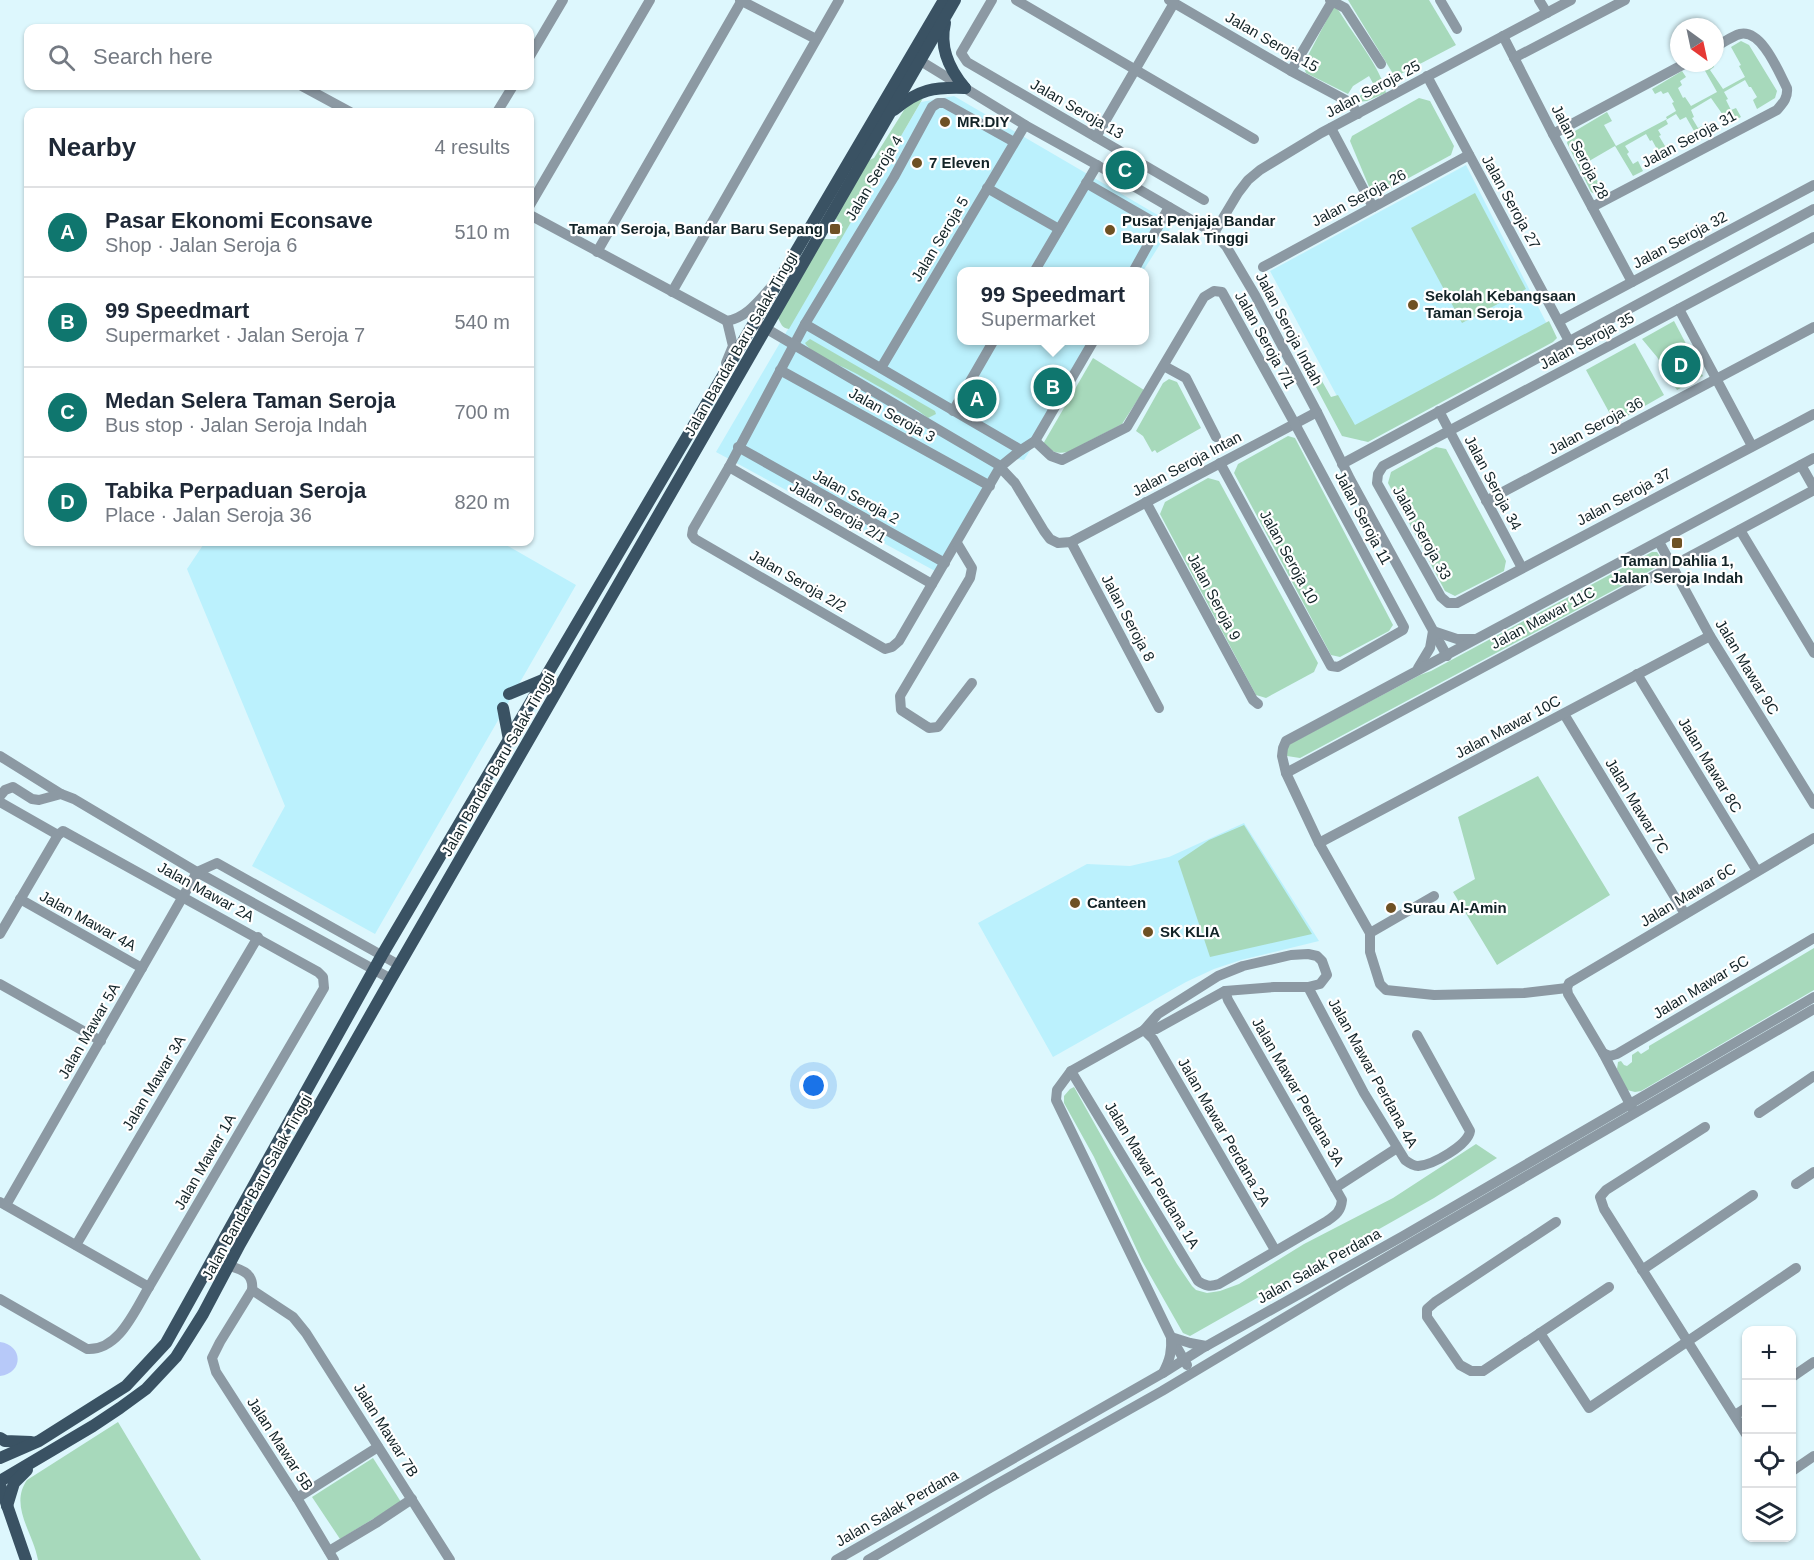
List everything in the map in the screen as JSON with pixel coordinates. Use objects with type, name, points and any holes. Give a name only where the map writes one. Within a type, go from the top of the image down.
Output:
[{"type":"main road","name":"Jalan Bandar Baru Salak Tinggi","points":[[0,1458],[35,1442],[126,1386],[166,1343],[382,955],[755,322],[949,3]]},
{"type":"main road","points":[[949,3],[942,35],[943,48],[954,75],[965,88]]},
{"type":"main road","name":"Jalan Bandar Baru Salak Tinggi","points":[[0,1483],[93,1426],[146,1389],[176,1357],[203,1314],[240,1244],[399,965],[890,114],[916,58]]},
{"type":"main road","points":[[890,114],[923,91],[945,87],[965,88]]},
{"type":"main road","points":[[509,694],[545,679]]},
{"type":"main road","points":[[503,708],[509,740]]},
{"type":"main road","points":[[0,1438],[5,1441],[35,1442]]},
{"type":"main road","points":[[8,1506],[14,1482],[41,1456]]},
{"type":"main road","points":[[0,1483],[26,1560]]},
{"type":"street","points":[[534,49],[563,0]]},
{"type":"street","points":[[534,198],[650,0]]},
{"type":"street","points":[[597,252],[742,0],[816,39]]},
{"type":"street","points":[[672,292],[839,0]]},
{"type":"street","name":"Jalan Seroja 13","points":[[992,0],[961,53],[967,62],[1204,200]]},
{"type":"street","points":[[1016,0],[1254,139]]},
{"type":"street","points":[[1291,72],[1331,0],[1345,8],[1381,64]]},
{"type":"street","points":[[1440,0],[1457,29]]},
{"type":"street","points":[[1539,0],[1547,13]]},
{"type":"street","name":"Jalan Seroja 25","points":[[1214,233],[1248,180],[1260,170],[1331,128],[1571,0]]},
{"type":"street","points":[[1514,58],[1624,0]]},
{"type":"street","points":[[1096,137],[1171,2]]},
{"type":"street","name":"Jalan Seroja 15","points":[[1171,2],[1291,72],[1351,103],[1358,114]]},
{"type":"street","name":"Jalan Seroja 31","points":[[1592,207],[1776,110],[1788,95],[1787,88],[1761,41],[1747,34],[1740,34],[1724,42]]},
{"type":"street","name":"Jalan Seroja 28","points":[[1503,36],[1632,282]]},
{"type":"street","name":"Jalan Seroja Indah","points":[[916,58],[1214,233],[1226,246],[1247,281],[1342,464],[1447,656]]},
{"type":"street","points":[[1553,134],[1670,72]]},
{"type":"street","name":"Jalan Seroja 27","points":[[1427,76],[1569,341]]},
{"type":"street","points":[[309,90],[343,108]]},
{"type":"street","points":[[499,108],[511,90]]},
{"type":"street","name":"Jalan Seroja 4","points":[[695,539],[692,535],[693,529],[729,467],[794,344],[894,177],[932,107],[944,103],[1014,142]]},
{"type":"street","name":"Jalan Seroja 5","points":[[881,368],[1025,124]]},
{"type":"street","points":[[1331,128],[1373,207]]},
{"type":"street","name":"Jalan Seroja 26","points":[[1263,267],[1469,155]]},
{"type":"street","points":[[1037,267],[1097,165]]},
{"type":"street","points":[[1086,183],[1159,225]]},
{"type":"street","name":"Jalan Seroja 32","points":[[1559,321],[1814,185]]},
{"type":"street","points":[[987,188],[1059,229]]},
{"type":"street","points":[[1136,267],[1169,207]]},
{"type":"street","points":[[1342,464],[1814,209]]},
{"type":"street","points":[[534,217],[727,321],[737,319],[747,312],[784,274]]},
{"type":"street","name":"Jalan Seroja 35","points":[[1378,474],[1383,466],[1814,237]]},
{"type":"street","name":"Jalan Seroja 7/1","points":[[1035,441],[1051,456],[1062,460],[1127,427],[1204,297],[1214,291],[1222,292],[1295,424]]},
{"type":"street","points":[[1679,309],[1752,446]]},
{"type":"street","points":[[714,392],[733,346],[727,321]]},
{"type":"street","points":[[755,322],[985,456],[1016,483],[1050,538],[1058,543],[1071,542]]},
{"type":"street","points":[[805,324],[1021,450]]},
{"type":"street","name":"Jalan Seroja 36","points":[[1486,501],[1814,327]]},
{"type":"street","points":[[953,411],[991,345]]},
{"type":"street","points":[[932,584],[1000,467],[1035,441],[1091,345]]},
{"type":"street","points":[[1164,366],[1186,378],[1216,437]]},
{"type":"street","name":"Jalan Seroja 3","points":[[780,370],[990,486]]},
{"type":"street","name":"Jalan Seroja 34","points":[[1438,411],[1522,568]]},
{"type":"street","name":"Jalan Seroja Intan","points":[[1071,542],[1317,412]]},
{"type":"street","name":"Jalan Seroja 37","points":[[1448,603],[1457,603],[1814,414]]},
{"type":"street","name":"Jalan Seroja 11","points":[[1295,424],[1404,627],[1401,633],[1338,667],[1331,666]]},
{"type":"street","name":"Jalan Seroja 2","points":[[738,447],[945,563]]},
{"type":"street","points":[[1633,1109],[1568,994],[1567,988],[1524,993],[1434,995],[1386,990],[1380,984],[1370,952],[1370,933],[1319,843],[1286,773],[1282,748],[1286,741],[1814,458]]},
{"type":"street","name":"Jalan Seroja 10","points":[[1220,463],[1331,666]]},
{"type":"street","points":[[1801,465],[1814,489]]},
{"type":"street","name":"Jalan Seroja 2/1","points":[[729,467],[932,584]]},
{"type":"street","name":"Jalan Seroja 33","points":[[1378,474],[1377,483],[1441,597],[1448,603]]},
{"type":"street","name":"Jalan Mawar 11C","points":[[1286,773],[1814,489]]},
{"type":"street","name":"Jalan Seroja 9","points":[[1146,502],[1253,700],[1258,704]]},
{"type":"street","points":[[1740,530],[1814,653]]},
{"type":"street","name":"Jalan Seroja 2/2","points":[[695,539],[885,649],[899,641],[932,584]]},
{"type":"street","name":"Jalan Seroja 8","points":[[1071,542],[1159,708]]},
{"type":"street","name":"Jalan Mawar 9C","points":[[1659,542],[1710,636],[1814,804]]},
{"type":"street","points":[[957,543],[972,568],[970,578],[900,696],[901,710],[930,728],[938,727],[972,683]]},
{"type":"street","points":[[1415,672],[1424,661],[1430,648],[1433,631],[1457,639],[1477,639]]},
{"type":"street","name":"Jalan Mawar 10C","points":[[1319,843],[1710,636]]},
{"type":"street","name":"Jalan Mawar 8C","points":[[1638,674],[1757,872]]},
{"type":"street","name":"Jalan Mawar 7C","points":[[1564,714],[1685,914]]},
{"type":"street","points":[[0,756],[197,872],[391,979]]},
{"type":"street","points":[[0,796],[4,790],[13,787],[32,799],[39,800],[61,794]]},
{"type":"street","name":"Jalan Mawar 2A","points":[[0,802],[258,937],[318,972],[323,977],[324,988]]},
{"type":"street","points":[[0,934],[60,833]]},
{"type":"street","name":"Jalan Mawar 6C","points":[[1567,988],[1569,983],[1577,978],[1814,838]]},
{"type":"street","points":[[197,872],[217,863],[399,965]]},
{"type":"street","name":"Jalan Mawar 5A","points":[[3,1204],[101,1041],[197,872]]},
{"type":"street","points":[[1370,933],[1434,896]]},
{"type":"street","name":"Jalan Mawar 4A","points":[[20,899],[142,968]]},
{"type":"street","name":"Jalan Mawar 3A","points":[[76,1245],[258,937]]},
{"type":"street","name":"Jalan Mawar 5C","points":[[1603,1053],[1610,1056],[1617,1054],[1814,938]]},
{"type":"street","points":[[1144,1030],[1156,1029],[1225,991],[1308,987],[1320,984],[1327,975],[1322,961],[1317,956],[1308,954],[1291,955],[1243,966],[1218,976],[1158,1014],[1144,1030],[1071,1071],[1057,1090],[1056,1100],[1171,1337],[1192,1373]]},
{"type":"street","points":[[0,984],[101,1041]]},
{"type":"street","name":"Jalan Mawar Perdana 4A","points":[[1308,987],[1364,1093],[1397,1148],[1405,1160],[1417,1166],[1434,1162],[1465,1142],[1470,1131],[1417,1035]]},
{"type":"street","name":"Jalan Mawar 1A","points":[[0,1299],[87,1349],[104,1347],[113,1341],[149,1287],[324,988]]},
{"type":"street","name":"Jalan Mawar Perdana 3A","points":[[1225,991],[1234,1011],[1342,1200],[1337,1214],[1275,1250]]},
{"type":"street","name":"Jalan Salak Perdana","points":[[868,1560],[990,1488],[1162,1392],[1633,1109],[1814,997]]},
{"type":"street","name":"Jalan Salak Perdana","points":[[836,1560],[1207,1346],[1814,1009]]},
{"type":"street","name":"Jalan Mawar Perdana 2A","points":[[1144,1030],[1153,1039],[1275,1250]]},
{"type":"street","name":"Jalan Mawar Perdana 1A","points":[[1071,1071],[1198,1281],[1205,1285],[1218,1284],[1275,1250]]},
{"type":"street","points":[[1759,1113],[1814,1076]]},
{"type":"street","points":[[1706,1127],[1606,1190],[1600,1197],[1604,1209],[1742,1427]]},
{"type":"street","points":[[1335,1188],[1397,1148]]},
{"type":"street","points":[[1796,1184],[1814,1172]]},
{"type":"street","points":[[1642,1270],[1753,1195]]},
{"type":"street","points":[[3,1204],[149,1287]]},
{"type":"street","points":[[1556,1222],[1427,1309],[1427,1317],[1460,1365],[1471,1371],[1483,1371],[1609,1287]]},
{"type":"street","points":[[230,1266],[247,1273],[251,1278],[252,1290]]},
{"type":"street","points":[[1540,1333],[1589,1408],[1796,1268]]},
{"type":"street","name":"Jalan Mawar 7B","points":[[252,1290],[293,1317],[306,1333],[450,1560]]},
{"type":"street","name":"Jalan Mawar 5B","points":[[252,1290],[212,1358],[216,1372],[333,1558]]},
{"type":"street","points":[[1171,1337],[1207,1346]]},
{"type":"street","points":[[1163,1373],[1172,1350],[1171,1337]]},
{"type":"street","points":[[1796,1374],[1814,1362]]},
{"type":"street","points":[[1735,1415],[1742,1411]]},
{"type":"street","points":[[297,1498],[378,1447]]},
{"type":"street","points":[[1796,1468],[1814,1456]]},
{"type":"street","points":[[333,1558],[412,1499]]},
{"type":"street","points":[[923,1510],[932,1523]]},
{"type":"shaded area","points":[[954,96],[1173,224],[1146,267],[957,267],[957,345],[1096,345],[1024,460],[1006,457],[935,571],[716,452],[921,102]]},
{"type":"shaded area","name":"Sekolah Kebangsaan Taman Seroja","points":[[1466,165],[1554,338],[1361,441],[1270,271]]},
{"type":"shaded area","points":[[202,546],[508,546],[576,585],[375,934],[252,866],[285,806],[187,569]]},
{"type":"shaded area","name":"SK KLIA","points":[[1244,823],[1319,941],[1214,969],[1186,982],[1053,1057],[978,923],[1087,864],[1130,866],[1169,857]]},
{"type":"shaded area","points":[[0,1342],[13,1348],[18,1359],[13,1370],[0,1376]]},
{"type":"green space","points":[[1348,0],[1429,0],[1456,45],[1395,77]]},
{"type":"green space","points":[[1333,8],[1339,11],[1373,62],[1386,93],[1367,101],[1357,102],[1356,98],[1375,87],[1369,76],[1353,86],[1348,94],[1306,73],[1303,65]]},
{"type":"green space","points":[[1741,41],[1749,45],[1777,91],[1775,98],[1757,109],[1753,100],[1757,97],[1745,80],[1724,92],[1731,110],[1736,108],[1741,117],[1724,126],[1719,117],[1723,115],[1711,98],[1691,110],[1694,117],[1692,118],[1698,128],[1702,126],[1708,136],[1690,145],[1686,135],[1694,131],[1686,117],[1680,120],[1676,114],[1666,120],[1668,124],[1658,130],[1665,146],[1669,144],[1675,154],[1658,162],[1654,153],[1658,151],[1646,134],[1625,146],[1633,164],[1638,161],[1643,171],[1633,176],[1615,146],[1584,164],[1590,176],[1594,175],[1598,182],[1602,180],[1607,190],[1597,195],[1591,192],[1567,143],[1570,134],[1607,112],[1612,121],[1604,125],[1616,146],[1667,119],[1666,117],[1676,111],[1672,103],[1674,102],[1668,92],[1663,94],[1661,91],[1655,94],[1652,89],[1680,72],[1686,77],[1680,81],[1682,85],[1678,88],[1683,98],[1685,97],[1691,106],[1717,92],[1706,72],[1711,72],[1723,89],[1745,77],[1731,47]]},
{"type":"green space","points":[[926,93],[789,329],[785,328],[778,318],[823,239],[836,239],[843,227],[835,218],[867,161],[874,158],[906,107]]},
{"type":"green space","points":[[1419,98],[1430,101],[1454,146],[1451,155],[1383,192],[1370,189],[1350,141],[1352,136]]},
{"type":"green space","points":[[1475,193],[1526,289],[1462,323],[1411,228]]},
{"type":"green space","points":[[1549,321],[1557,338],[1553,342],[1368,442],[1342,436],[1307,370],[1310,360],[1331,397],[1338,395],[1355,425]]},
{"type":"green space","points":[[1674,321],[1703,376],[1677,390],[1657,357],[1642,339]]},
{"type":"green space","points":[[810,339],[935,411],[936,414],[928,418],[857,374],[821,356],[805,343]]},
{"type":"green space","points":[[1635,343],[1664,395],[1615,423],[1586,370]]},
{"type":"green space","points":[[1093,358],[1144,390],[1122,424],[1068,452],[1051,451],[1043,444]]},
{"type":"green space","points":[[1169,379],[1177,382],[1201,428],[1157,453],[1155,450],[1152,452],[1143,436],[1136,431],[1163,383]]},
{"type":"green space","points":[[1288,436],[1295,438],[1393,625],[1389,631],[1340,657],[1331,655],[1234,473],[1238,464]]},
{"type":"green space","points":[[1436,447],[1446,449],[1506,561],[1504,571],[1455,596],[1445,591],[1388,483],[1391,472]]},
{"type":"green space","points":[[1208,478],[1219,481],[1318,663],[1314,672],[1266,698],[1256,695],[1160,514],[1165,502]]},
{"type":"green space","points":[[1652,552],[1657,552],[1661,558],[1657,567],[1300,758],[1287,756],[1286,746]]},
{"type":"green space","points":[[1538,776],[1610,895],[1497,965],[1453,892],[1475,879],[1458,817]]},
{"type":"green space","points":[[1244,825],[1312,934],[1210,957],[1178,861],[1209,840]]},
{"type":"green space","points":[[1814,948],[1814,990],[1641,1091],[1627,1090],[1617,1069],[1618,1062],[1621,1061],[1627,1066],[1632,1062],[1632,1055],[1638,1051],[1641,1054],[1649,1049],[1649,1046]]},
{"type":"green space","points":[[1074,1087],[1177,1264],[1196,1290],[1207,1293],[1239,1284],[1304,1244],[1393,1198],[1476,1144],[1497,1158],[1434,1198],[1190,1336],[1183,1333],[1142,1261],[1094,1157],[1064,1103],[1064,1096]]},
{"type":"green space","points":[[118,1422],[201,1560],[38,1560],[21,1509],[22,1490],[27,1480]]},
{"type":"green space","points":[[373,1458],[401,1502],[340,1539],[312,1497]]},
{"type":"place","name":"MR.DIY","points":[[945,122]]},
{"type":"place","name":"7 Eleven","points":[[917,163]]},
{"type":"place","name":"Medan Selera Taman Seroja","points":[[1125,170]]},
{"type":"place","name":"Taman Seroja, Bandar Baru Sepang","points":[[835,229]]},
{"type":"place","name":"Pusat Penjaja Bandar Baru Salak Tinggi","points":[[1110,230]]},
{"type":"place","name":"Sekolah Kebangsaan Taman Seroja","points":[[1413,305]]},
{"type":"place","name":"Tabika Perpaduan Seroja","points":[[1681,365]]},
{"type":"place","name":"99 Speedmart","points":[[1053,387]]},
{"type":"place","name":"Pasar Ekonomi Econsave","points":[[977,399]]},
{"type":"place","name":"Taman Dahlia 1, Jalan Seroja Indah","points":[[1677,543]]},
{"type":"place","name":"Canteen","points":[[1075,903]]},
{"type":"place","name":"Surau Al-Amin","points":[[1391,908]]},
{"type":"place","name":"SK KLIA","points":[[1148,932]]}]
